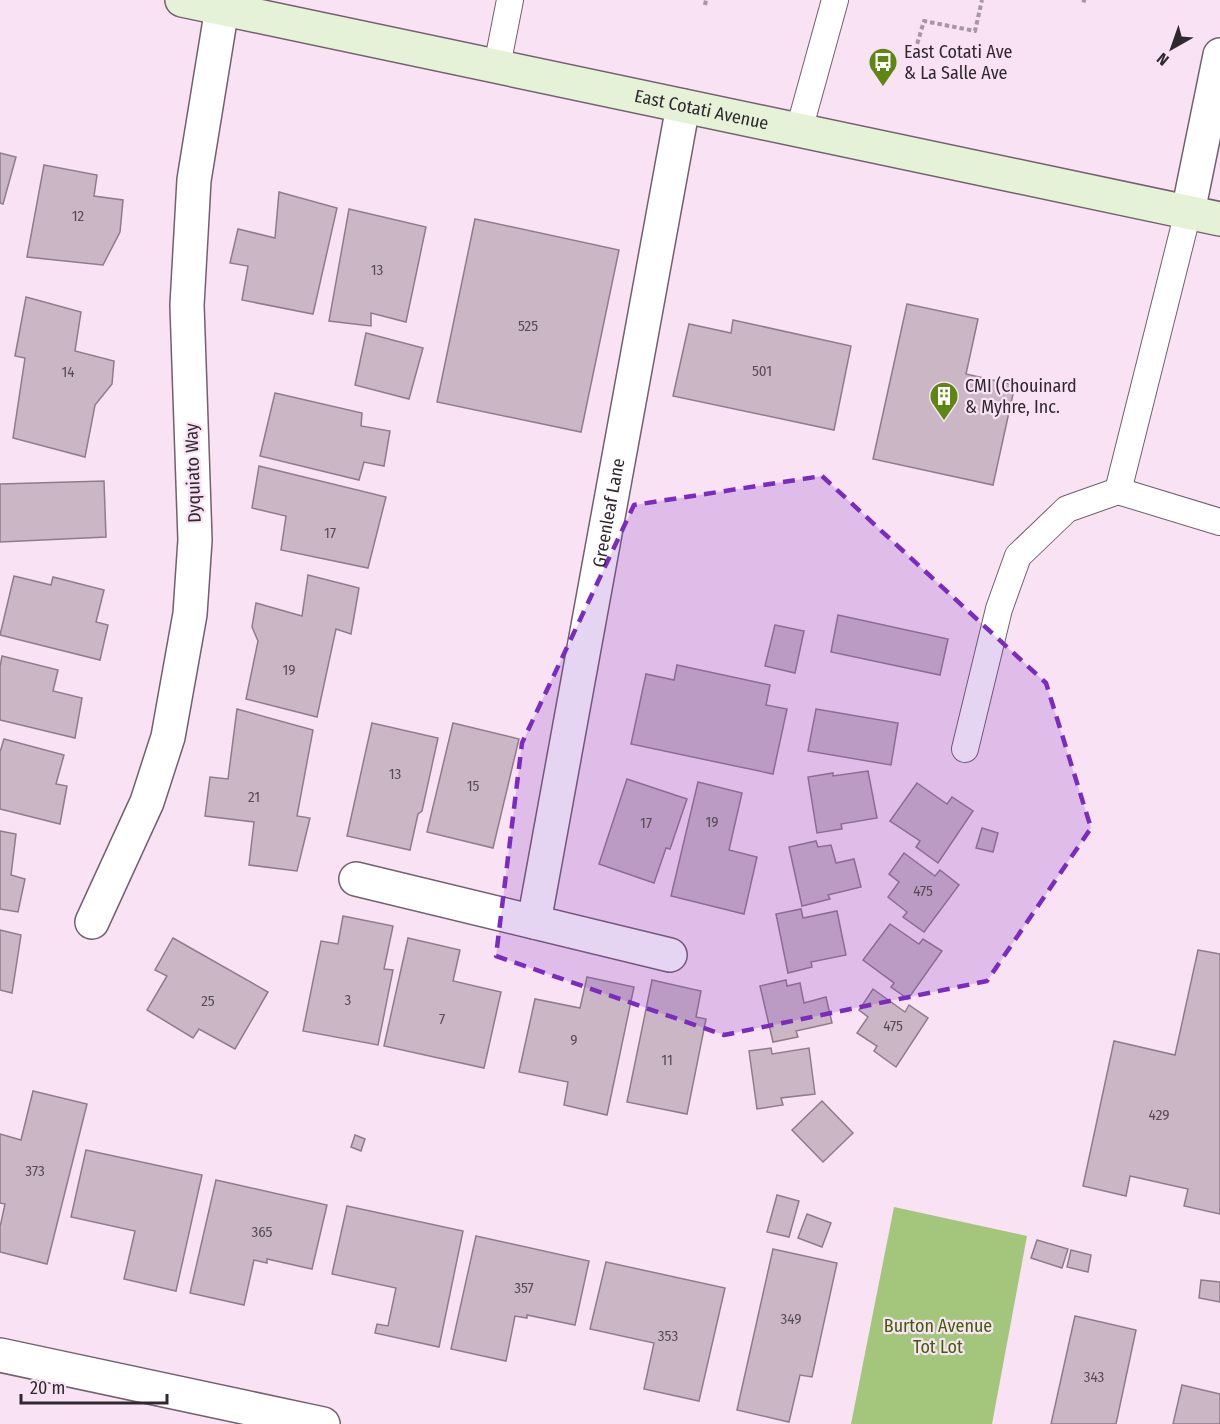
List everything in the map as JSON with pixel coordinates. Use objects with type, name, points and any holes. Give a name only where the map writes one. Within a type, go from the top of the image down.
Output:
[{"type":"main road","name":"East Cotati Avenue","points":[[182,0],[1220,219]]},
{"type":"street","name":"Dyquiato Way","points":[[92,922],[147,802],[168,737],[190,614],[195,540],[187,305],[194,180],[222,8]]},
{"type":"street","points":[[1188,212],[1220,55]]},
{"type":"street","name":"Greenleaf Lane","points":[[534,922],[683,106]]},
{"type":"street","points":[[356,879],[670,955]]},
{"type":"street","points":[[0,1355],[323,1424]]},
{"type":"lane","points":[[497,66],[510,0]]},
{"type":"lane","points":[[799,130],[835,0]]},
{"type":"lane","points":[[1118,491],[1188,212]]},
{"type":"lane","points":[[964,749],[999,609],[1018,556],[1067,509],[1118,491],[1220,522]]},
{"type":"path","points":[[915,51],[924,21],[975,31],[982,0]]},
{"type":"highlighted area","points":[[822,476],[1046,683],[1091,828],[987,981],[724,1035],[496,956],[522,743],[634,505]]},
{"type":"green space","name":"Burton Avenue Tot Lot","points":[[894,1207],[1027,1236],[992,1424],[851,1424]]},
{"type":"building","points":[[0,153],[16,157],[3,204],[0,203]]},
{"type":"building","points":[[44,165],[97,175],[94,196],[123,200],[120,232],[103,265],[27,257]]},
{"type":"building","points":[[279,192],[337,208],[313,314],[242,300],[248,266],[230,263],[238,229],[275,238]]},
{"type":"building","points":[[349,209],[426,227],[406,322],[371,313],[371,326],[329,321]]},
{"type":"building","points":[[475,219],[619,250],[581,432],[437,402]]},
{"type":"building","points":[[26,297],[81,312],[75,351],[114,361],[112,384],[95,405],[85,457],[13,438],[25,358],[15,356]]},
{"type":"building","name":"CMI (Chouinard & Myhre, Inc.","points":[[907,304],[978,319],[966,374],[1015,385],[993,485],[873,459]]},
{"type":"building","points":[[733,320],[851,346],[834,430],[673,396],[689,324],[731,333]]},
{"type":"building","points":[[366,333],[423,348],[409,399],[355,385]]},
{"type":"building","points":[[275,393],[362,413],[361,426],[390,431],[384,466],[364,462],[359,480],[260,456]]},
{"type":"building","points":[[259,466],[386,497],[368,568],[281,550],[286,516],[252,508]]},
{"type":"building","points":[[104,481],[106,537],[0,542],[0,484]]},
{"type":"building","points":[[308,575],[359,588],[351,634],[336,629],[317,717],[246,699],[258,641],[252,627],[256,603],[302,616]]},
{"type":"building","points":[[14,576],[51,585],[53,577],[104,590],[96,622],[108,625],[100,660],[0,635]]},
{"type":"building","points":[[838,615],[948,639],[940,675],[831,652]]},
{"type":"building","points":[[775,625],[804,631],[795,673],[765,666]]},
{"type":"building","points":[[2,656],[58,670],[53,691],[82,698],[75,738],[0,720]]},
{"type":"building","points":[[677,665],[770,685],[766,705],[787,709],[773,774],[631,744],[646,674],[674,680]]},
{"type":"building","points":[[237,709],[313,730],[297,816],[310,818],[297,871],[249,865],[254,822],[205,816],[210,777],[228,779]]},
{"type":"building","points":[[816,709],[898,723],[891,765],[808,751]]},
{"type":"building","points":[[372,723],[438,738],[422,811],[418,814],[410,850],[347,836]]},
{"type":"building","points":[[453,723],[519,739],[493,848],[427,832]]},
{"type":"building","points":[[4,739],[64,755],[56,784],[67,786],[60,824],[0,809],[0,752]]},
{"type":"building","points":[[868,771],[877,818],[841,824],[842,829],[817,833],[808,777]]},
{"type":"building","points":[[627,779],[687,799],[670,849],[666,848],[654,883],[599,864]]},
{"type":"building","points":[[698,782],[742,793],[729,850],[757,857],[744,914],[671,896]]},
{"type":"building","points":[[917,783],[947,804],[952,797],[973,811],[938,863],[916,847],[920,841],[890,821]]},
{"type":"building","points":[[982,828],[998,833],[993,852],[976,848]]},
{"type":"building","points":[[0,831],[16,834],[11,875],[25,879],[18,912],[0,909]]},
{"type":"building","points":[[816,841],[818,847],[831,845],[836,863],[854,859],[861,887],[828,895],[830,899],[802,906],[789,847]]},
{"type":"building","points":[[904,853],[935,876],[940,870],[959,885],[924,932],[903,917],[907,912],[888,897],[899,882],[889,874]]},
{"type":"building","points":[[801,909],[803,918],[837,911],[846,955],[811,962],[812,967],[788,973],[776,914]]},
{"type":"building","points":[[343,916],[393,926],[384,969],[393,970],[378,1045],[303,1031],[321,941],[338,944]]},
{"type":"building","points":[[890,924],[919,944],[923,939],[942,951],[908,999],[891,987],[894,983],[863,960]]},
{"type":"building","points":[[0,930],[21,935],[12,993],[0,990]]},
{"type":"building","points":[[173,938],[268,992],[235,1049],[199,1029],[193,1038],[147,1010],[167,976],[155,970]]},
{"type":"building","points":[[408,938],[460,950],[453,981],[501,992],[484,1068],[384,1046]]},
{"type":"building","points":[[1198,950],[1220,954],[1220,1214],[1184,1206],[1188,1189],[1130,1176],[1126,1196],[1083,1186],[1114,1041],[1175,1055]]},
{"type":"building","points":[[587,977],[634,987],[607,1115],[564,1105],[568,1082],[519,1072],[535,999],[580,1008]]},
{"type":"building","points":[[652,980],[701,991],[696,1017],[706,1019],[687,1114],[627,1102]]},
{"type":"building","points":[[786,980],[787,986],[800,983],[804,1003],[826,997],[832,1023],[796,1031],[798,1037],[773,1042],[760,986]]},
{"type":"building","points":[[873,989],[905,1012],[909,1005],[928,1018],[896,1067],[874,1051],[877,1046],[857,1033],[868,1017],[859,1010]]},
{"type":"building","points":[[771,1048],[772,1054],[809,1048],[815,1094],[781,1098],[783,1105],[757,1109],[749,1051]]},
{"type":"building","points":[[33,1091],[87,1104],[47,1264],[0,1252],[0,1227],[5,1204],[0,1203],[0,1134],[21,1140]]},
{"type":"building","points":[[822,1101],[853,1133],[823,1162],[792,1130]]},
{"type":"building","points":[[355,1135],[365,1139],[361,1151],[351,1147]]},
{"type":"building","points":[[86,1150],[202,1175],[176,1291],[124,1279],[135,1231],[71,1217]]},
{"type":"building","points":[[216,1180],[327,1205],[312,1269],[267,1259],[267,1263],[254,1260],[244,1305],[190,1293]]},
{"type":"building","points":[[777,1195],[799,1201],[789,1237],[767,1232]]},
{"type":"building","points":[[347,1206],[463,1231],[439,1347],[375,1333],[377,1324],[388,1326],[396,1288],[332,1274]]},
{"type":"building","points":[[807,1214],[831,1223],[822,1247],[798,1238]]},
{"type":"building","points":[[476,1236],[589,1261],[575,1325],[527,1315],[527,1318],[515,1316],[506,1361],[451,1349]]},
{"type":"building","points":[[1037,1240],[1068,1249],[1062,1268],[1031,1258]]},
{"type":"building","points":[[773,1249],[837,1263],[812,1377],[800,1375],[789,1422],[737,1410]]},
{"type":"building","points":[[1071,1250],[1091,1255],[1088,1272],[1067,1267]]},
{"type":"building","points":[[606,1262],[725,1288],[699,1401],[644,1389],[654,1343],[590,1329]]},
{"type":"building","points":[[1201,1280],[1220,1282],[1220,1302],[1199,1298]]},
{"type":"building","points":[[1075,1316],[1136,1330],[1116,1424],[1051,1424]]},
{"type":"building","points":[[1182,1385],[1220,1394],[1220,1424],[1173,1424]]},
{"type":"place","name":"East Cotati Ave & La Salle Ave","points":[[883,88]]},
{"type":"place","name":"CMI (Chouinard & Myhre, Inc.","points":[[944,422]]}]
